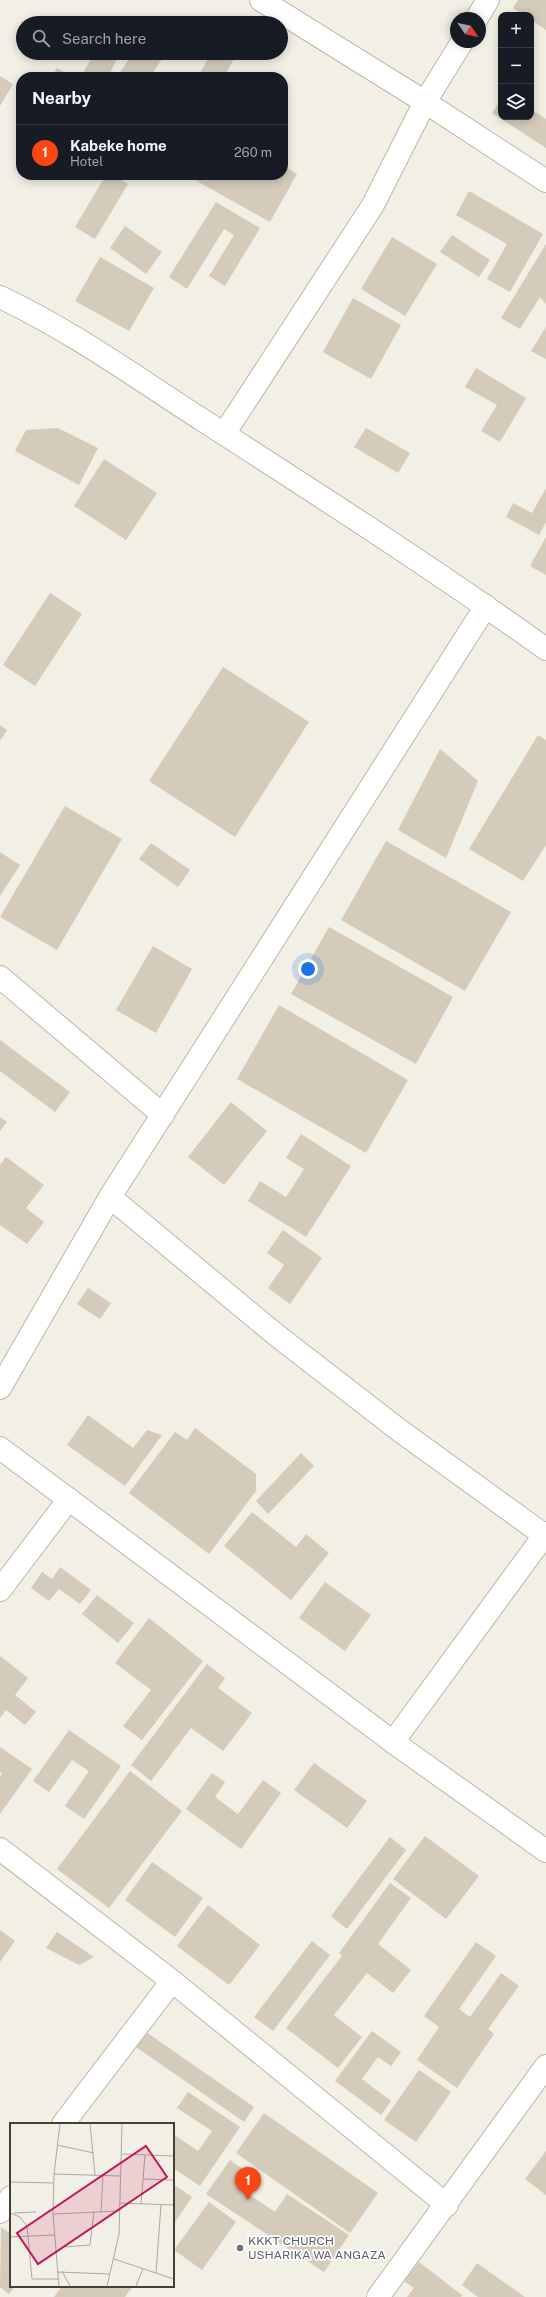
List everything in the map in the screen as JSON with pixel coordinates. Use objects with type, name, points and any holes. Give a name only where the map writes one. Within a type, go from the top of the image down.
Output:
[{"type":"street","points":[[262,0],[288,16]]},
{"type":"street","points":[[481,12],[488,0]]},
{"type":"street","points":[[288,16],[425,102],[546,181]]},
{"type":"street","points":[[224,434],[373,205],[425,102],[458,48]]},
{"type":"street","points":[[0,297],[40,316],[224,434],[486,606],[546,648]]},
{"type":"street","points":[[0,1388],[110,1197],[486,606]]},
{"type":"street","points":[[0,977],[163,1115]]},
{"type":"street","points":[[110,1197],[275,1334],[399,1430],[545,1534],[393,1742]]},
{"type":"street","points":[[0,1448],[393,1742],[546,1851]]},
{"type":"street","points":[[0,1590],[69,1500]]},
{"type":"street","points":[[0,1849],[172,1981],[447,2205]]},
{"type":"street","points":[[64,2123],[172,1981]]},
{"type":"street","points":[[378,2297],[447,2205],[546,2066]]},
{"type":"street","points":[[0,2212],[10,2198]]},
{"type":"building","points":[[518,0],[546,0],[546,30],[534,22],[534,12],[519,12],[513,8]]},
{"type":"building","points":[[90,60],[116,60],[110,72],[84,72]]},
{"type":"building","points":[[128,60],[161,60],[153,72],[120,72]]},
{"type":"building","points":[[207,60],[233,60],[227,72],[201,72]]},
{"type":"building","points":[[57,68],[65,72],[55,72]]},
{"type":"building","points":[[0,76],[13,84],[0,106]]},
{"type":"building","points":[[498,104],[498,117],[492,113]]},
{"type":"building","points":[[534,111],[546,119],[546,148],[503,120],[534,120]]},
{"type":"building","points":[[288,169],[297,174],[270,222],[195,180],[288,180]]},
{"type":"building","points":[[103,180],[121,180],[128,184],[95,239],[75,227]]},
{"type":"building","points":[[469,191],[543,234],[510,292],[487,279],[507,244],[456,215]]},
{"type":"building","points":[[216,202],[260,228],[225,286],[209,276],[234,235],[224,229],[187,289],[169,277]]},
{"type":"building","points":[[125,226],[162,252],[146,274],[110,248]]},
{"type":"building","points":[[452,235],[490,260],[479,277],[440,252]]},
{"type":"building","points":[[392,237],[437,264],[405,316],[361,289]]},
{"type":"building","points":[[546,244],[546,304],[540,297],[520,329],[501,318]]},
{"type":"building","points":[[100,257],[154,288],[129,331],[75,301]]},
{"type":"building","points":[[353,298],[401,325],[371,379],[323,352]]},
{"type":"building","points":[[546,327],[546,359],[531,351]]},
{"type":"building","points":[[476,368],[526,398],[500,442],[481,431],[497,405],[465,387]]},
{"type":"building","points":[[58,428],[98,448],[79,485],[15,451],[26,430]]},
{"type":"building","points":[[366,428],[410,453],[398,473],[354,447]]},
{"type":"building","points":[[104,459],[157,493],[126,540],[74,506]]},
{"type":"building","points":[[546,488],[546,522],[539,535],[506,517],[513,503],[532,513]]},
{"type":"building","points":[[546,537],[546,575],[530,566]]},
{"type":"building","points":[[50,593],[82,614],[35,686],[3,665]]},
{"type":"building","points":[[223,667],[309,722],[235,837],[149,781]]},
{"type":"building","points":[[0,725],[7,730],[0,741]]},
{"type":"building","points":[[538,735],[546,740],[546,845],[523,881],[469,849]]},
{"type":"building","points":[[440,749],[478,781],[446,858],[398,830]]},
{"type":"building","points":[[65,806],[122,839],[57,950],[0,917]]},
{"type":"building","points":[[386,841],[511,912],[465,991],[341,920]]},
{"type":"building","points":[[151,843],[190,870],[178,887],[139,859]]},
{"type":"building","points":[[0,852],[20,865],[0,896]]},
{"type":"building","points":[[329,927],[453,997],[416,1064],[291,994]]},
{"type":"building","points":[[153,946],[192,969],[156,1033],[116,1010]]},
{"type":"building","points":[[279,1005],[408,1080],[366,1153],[237,1079]]},
{"type":"building","points":[[0,1040],[70,1092],[55,1112],[0,1071]]},
{"type":"building","points":[[231,1102],[267,1131],[224,1185],[188,1157]]},
{"type":"building","points":[[0,1117],[7,1122],[0,1131]]},
{"type":"building","points":[[301,1134],[351,1166],[306,1237],[248,1201],[260,1181],[286,1197],[304,1169],[286,1158]]},
{"type":"building","points":[[6,1157],[44,1185],[26,1208],[44,1222],[27,1244],[0,1225],[0,1165]]},
{"type":"building","points":[[283,1230],[322,1258],[290,1304],[268,1288],[284,1265],[267,1253]]},
{"type":"building","points":[[88,1288],[111,1303],[100,1319],[77,1304]]},
{"type":"building","points":[[88,1415],[133,1448],[147,1430],[162,1435],[125,1486],[67,1445]]},
{"type":"building","points":[[195,1428],[256,1474],[256,1491],[209,1554],[129,1493],[175,1432],[187,1440]]},
{"type":"building","points":[[301,1453],[314,1466],[268,1514],[256,1501]]},
{"type":"building","points":[[252,1512],[296,1547],[306,1534],[329,1553],[291,1600],[224,1546]]},
{"type":"building","points":[[60,1567],[91,1590],[80,1604],[59,1589],[49,1601],[31,1588],[42,1572],[52,1579]]},
{"type":"building","points":[[325,1582],[371,1615],[345,1651],[299,1618]]},
{"type":"building","points":[[97,1595],[134,1623],[118,1643],[82,1614]]},
{"type":"building","points":[[149,1618],[203,1661],[142,1740],[123,1726],[151,1690],[115,1663]]},
{"type":"building","points":[[0,1656],[28,1678],[15,1695],[36,1712],[25,1725],[6,1710],[0,1718]]},
{"type":"building","points":[[207,1664],[225,1678],[218,1688],[252,1713],[223,1751],[191,1728],[151,1781],[131,1765]]},
{"type":"building","points":[[69,1730],[121,1766],[84,1819],[65,1806],[89,1771],[72,1760],[49,1792],[33,1781]]},
{"type":"building","points":[[0,1747],[32,1769],[0,1814],[0,1776],[2,1774],[0,1772]]},
{"type":"building","points":[[314,1763],[367,1801],[347,1828],[294,1790]]},
{"type":"building","points":[[130,1771],[182,1811],[109,1908],[57,1869]]},
{"type":"building","points":[[212,1773],[225,1782],[215,1797],[238,1814],[263,1780],[281,1793],[241,1849],[186,1809]]},
{"type":"building","points":[[425,1836],[479,1876],[446,1919],[393,1879]]},
{"type":"building","points":[[390,1837],[406,1850],[347,1929],[331,1916]]},
{"type":"building","points":[[152,1862],[203,1898],[175,1937],[125,1900]]},
{"type":"building","points":[[390,1883],[411,1898],[378,1944],[411,1970],[393,1993],[367,1973],[334,2015],[362,2037],[338,2068],[286,2028],[342,1956],[339,1953]]},
{"type":"building","points":[[208,1905],[260,1945],[229,1985],[177,1946]]},
{"type":"building","points":[[0,1930],[15,1941],[0,1962]]},
{"type":"building","points":[[57,1932],[94,1957],[79,1965],[46,1948]]},
{"type":"building","points":[[312,1941],[330,1955],[273,2031],[254,2017]]},
{"type":"building","points":[[476,1942],[496,1956],[459,2009],[470,2017],[501,1973],[519,1986],[488,2029],[494,2034],[457,2088],[417,2060],[439,2027],[424,2016]]},
{"type":"building","points":[[372,2031],[401,2052],[391,2066],[378,2057],[362,2079],[391,2101],[381,2115],[335,2081]]},
{"type":"building","points":[[146,2032],[254,2107],[244,2122],[136,2047]]},
{"type":"building","points":[[419,2070],[451,2092],[416,2142],[384,2120]]},
{"type":"building","points":[[188,2092],[240,2127],[200,2186],[174,2169],[174,2135],[198,2151],[212,2131],[177,2108]]},
{"type":"building","points":[[264,2113],[378,2193],[350,2233],[236,2153]]},
{"type":"building","points":[[546,2151],[546,2195],[525,2179]]},
{"type":"building","points":[[230,2160],[245,2171],[235,2185],[275,2212],[287,2194],[349,2235],[324,2272],[206,2194]]},
{"type":"building","points":[[174,2185],[192,2197],[174,2224]]},
{"type":"building","points":[[209,2202],[236,2222],[202,2270],[174,2250]]},
{"type":"building","points":[[1,2227],[10,2233],[10,2287],[14,2287],[9,2294],[0,2287]]},
{"type":"building","points":[[419,2262],[462,2295],[461,2297],[407,2297],[414,2288],[404,2281]]},
{"type":"building","points":[[477,2263],[525,2297],[478,2297],[462,2285]]},
{"type":"building","points":[[61,2287],[132,2287],[125,2297],[54,2297]]},
{"type":"place","name":"Kabeke home","points":[[248,2200]]},
{"type":"place","name":"KKKT CHURCH USHARIKA WA ANGAZA","points":[[240,2248]]}]
